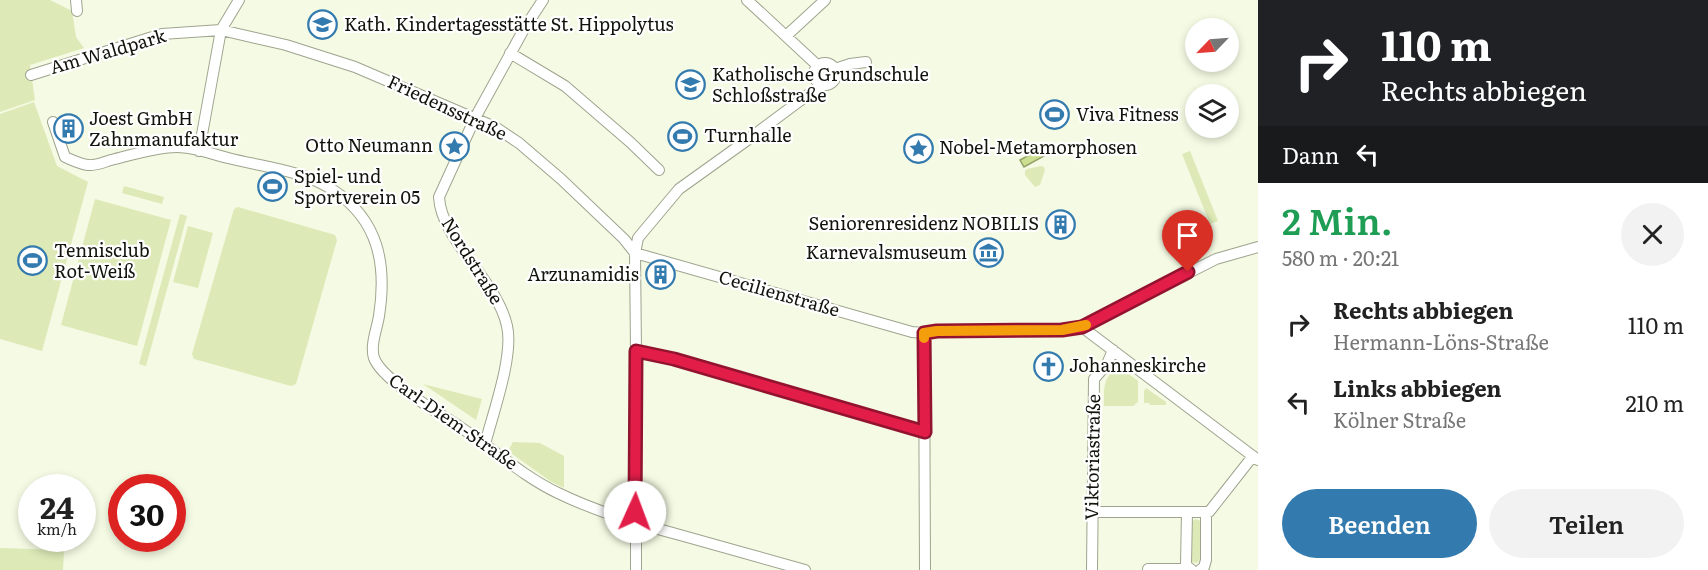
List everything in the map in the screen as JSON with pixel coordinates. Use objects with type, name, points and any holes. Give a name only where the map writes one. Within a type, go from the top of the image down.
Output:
[{"type":"street","points":[[199,151],[221,30],[239,0]]},
{"type":"street","name":"Nordstraße","points":[[485,444],[507,357],[509,340],[507,325],[497,298],[447,224],[440,208],[439,197],[475,118],[510,53],[543,0]]},
{"type":"street","points":[[747,0],[817,65]]},
{"type":"street","points":[[786,36],[825,0]]},
{"type":"street","name":"Am Waldpark","points":[[31,75],[156,35],[221,30]]},
{"type":"street","name":"Friedensstraße","points":[[221,30],[286,45],[345,63],[495,127],[531,153],[628,243],[635,253]]},
{"type":"street","points":[[510,53],[565,86],[659,170]]},
{"type":"street","points":[[835,69],[866,62]]},
{"type":"street","points":[[636,570],[635,253],[638,238],[679,189],[821,85],[832,82],[836,76],[835,69],[829,63],[821,63],[814,69],[814,77],[821,85]]},
{"type":"street","name":"Carl-Diem-Straße","points":[[53,122],[65,157],[89,166],[134,154],[175,147],[289,172],[330,188],[363,217],[376,243],[383,285],[373,352],[382,372],[556,493],[586,506],[635,522],[805,570]]},
{"type":"street","points":[[1092,512],[1211,511],[1256,458],[1082,327],[1216,259],[1258,247]]},
{"type":"street","name":"Cecilienstraße","points":[[635,253],[912,332],[1062,330],[1082,327]]},
{"type":"street","points":[[924,333],[925,570]]},
{"type":"street","name":"Viktoriastraße","points":[[1092,570],[1094,379],[1107,364],[1113,350]]},
{"type":"street","points":[[636,351],[674,359],[925,432]]},
{"type":"street","points":[[1187,512],[1186,564],[1191,570]]},
{"type":"street","points":[[1200,570],[1204,567],[1206,560],[1206,512]]},
{"type":"street","points":[[1148,569],[1191,570]]},
{"type":"shaded area","points":[[0,0],[50,0],[72,11],[76,37],[84,48],[30,65],[35,100],[0,112]]},
{"type":"shaded area","name":"Tennisclub Rot-Weiß","points":[[34,102],[57,166],[88,182],[42,351],[0,339],[0,114]]},
{"type":"shaded area","points":[[1040,149],[1044,156],[1024,167],[1020,160]]},
{"type":"shaded area","points":[[1190,151],[1218,221],[1210,224],[1182,154]]},
{"type":"shaded area","points":[[1041,166],[1045,170],[1040,185],[1035,187],[1025,175],[1025,171]]},
{"type":"shaded area","points":[[124,186],[164,197],[162,204],[122,193]]},
{"type":"shaded area","points":[[95,199],[171,220],[137,346],[61,325]]},
{"type":"shaded area","points":[[238,207],[335,235],[337,240],[296,384],[291,386],[194,359],[192,354],[234,209]]},
{"type":"shaded area","points":[[180,214],[187,216],[146,366],[139,364]]},
{"type":"shaded area","points":[[188,226],[213,233],[198,288],[173,282]]},
{"type":"shaded area","points":[[1118,368],[1138,381],[1138,402],[1133,406],[1104,406],[1104,389],[1107,380],[1109,375]]},
{"type":"shaded area","points":[[423,384],[482,399],[476,420]]},
{"type":"shaded area","points":[[1146,388],[1166,402],[1166,405],[1144,403]]},
{"type":"shaded area","points":[[513,442],[540,443],[564,456],[564,488],[550,481],[508,451]]},
{"type":"shaded area","points":[[1195,519],[1202,523],[1201,558],[1197,563],[1192,562],[1191,559],[1191,523]]},
{"type":"shaded area","points":[[0,548],[18,549],[18,552],[64,552],[63,570],[0,570]]},
{"type":"slow traffic","points":[[924,338],[924,333],[937,331],[1062,330],[1086,325]]},
{"type":"place","name":"Kath. Kindertagesstätte St. Hippolytus","points":[[323,25]]},
{"type":"place","name":"Katholische Grundschule Schloßstraße","points":[[691,85]]},
{"type":"place","name":"Viva Fitness","points":[[1055,115]]},
{"type":"place","name":"Joest GmbH Zahnmanufaktur","points":[[68,129]]},
{"type":"place","name":"Turnhalle","points":[[683,136]]},
{"type":"place","name":"Otto Neumann","points":[[454,146]]},
{"type":"place","name":"Nobel-Metamorphosen","points":[[918,148]]},
{"type":"place","name":"Spiel- und Sportverein 05","points":[[273,187]]},
{"type":"place","name":"Seniorenresidenz NOBILIS","points":[[1060,224]]},
{"type":"place","name":"Karnevalsmuseum","points":[[988,253]]},
{"type":"place","name":"Tennisclub Rot-Weiß","points":[[33,261]]},
{"type":"place","name":"Arzunamidis","points":[[660,275]]},
{"type":"place","name":"Johanneskirche","points":[[1048,366]]},
{"type":"route","points":[[635,512],[636,351],[674,359],[925,432],[924,333],[1062,330],[1082,327],[1188,272]]}]
